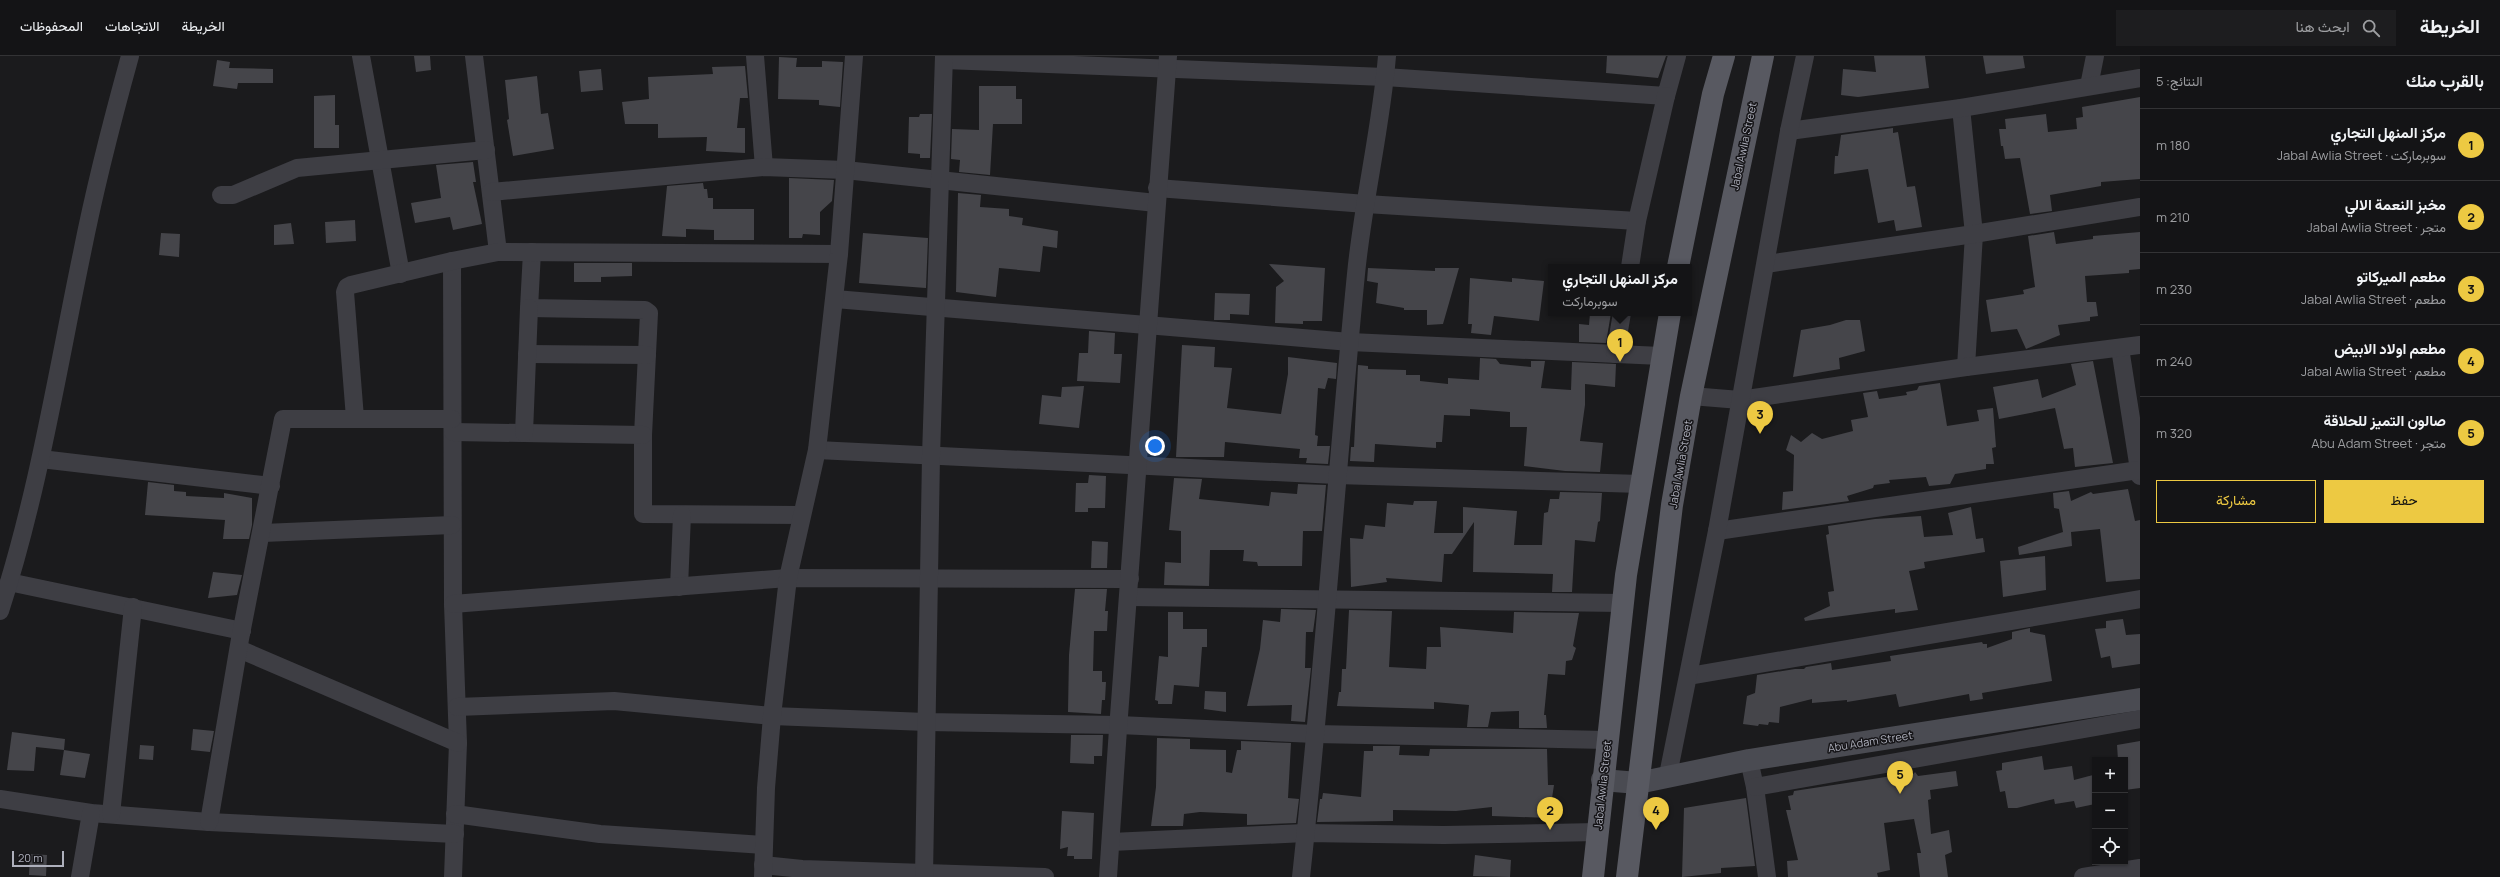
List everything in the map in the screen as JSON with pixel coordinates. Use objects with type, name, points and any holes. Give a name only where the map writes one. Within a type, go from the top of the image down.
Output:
[{"type":"main road","points":[[1679,264],[1713,94],[1724,56]]},
{"type":"main road","name":"Jabal Awlia Street","points":[[1627,877],[1672,505],[1691,396],[1763,56]]},
{"type":"main road","name":"Jabal Awlia Street","points":[[1593,877],[1606,740],[1622,603],[1640,484],[1669,316]]},
{"type":"street","points":[[0,611],[41,459],[82,254],[107,141],[130,56]]},
{"type":"street","points":[[361,56],[382,160],[401,274]]},
{"type":"street","points":[[474,56],[498,252]]},
{"type":"street","points":[[755,56],[764,167]]},
{"type":"street","points":[[844,56],[854,56],[835,299],[817,450],[801,515],[788,578],[772,716],[763,871],[802,870],[924,875],[1045,877]]},
{"type":"street","points":[[1300,877],[1306,833],[1328,601],[1336,476],[1350,342],[1366,204],[1387,56]]},
{"type":"street","points":[[1631,264],[1638,221],[1666,96],[1677,56]]},
{"type":"street","points":[[1668,775],[1717,531],[1789,131],[1805,56]]},
{"type":"street","points":[[2089,86],[2095,56]]},
{"type":"street","points":[[924,875],[931,456],[944,58],[1168,62],[1666,96]]},
{"type":"street","points":[[1108,877],[1130,588],[1137,465],[1149,325],[1156,195],[1168,62]]},
{"type":"street","points":[[1789,131],[1961,108],[2140,78]]},
{"type":"street","points":[[1961,108],[1974,234],[1966,367]]},
{"type":"street","points":[[221,195],[234,194],[297,168],[486,150]]},
{"type":"street","points":[[491,192],[764,167],[846,170],[939,181],[1156,195],[1366,204],[1638,221]]},
{"type":"street","points":[[1766,264],[1974,234],[2140,206]]},
{"type":"street","points":[[355,418],[345,290],[351,285],[401,274],[452,260],[498,252],[839,254]]},
{"type":"street","points":[[524,433],[532,252]]},
{"type":"street","points":[[452,260],[452,525],[458,743],[453,877]]},
{"type":"street","points":[[835,299],[1350,342],[1662,356]]},
{"type":"street","points":[[529,308],[648,311],[643,435],[642,513],[682,515],[801,515]]},
{"type":"street","points":[[1614,354],[1621,316]]},
{"type":"street","points":[[1691,396],[1740,400],[1966,367],[2140,345]]},
{"type":"street","points":[[1717,531],[2140,473],[2120,348]]},
{"type":"street","points":[[527,354],[647,355]]},
{"type":"street","points":[[210,822],[242,630],[263,533],[285,417],[355,418],[524,433],[643,435]]},
{"type":"street","points":[[817,450],[1336,476],[1640,484]]},
{"type":"street","points":[[41,459],[272,486]]},
{"type":"street","points":[[679,587],[682,515]]},
{"type":"street","points":[[263,533],[452,525]]},
{"type":"street","points":[[453,604],[788,578],[929,580],[1130,588],[1328,601],[1622,603]]},
{"type":"street","points":[[9,582],[242,630]]},
{"type":"street","points":[[1689,676],[2140,598]]},
{"type":"street","points":[[111,814],[133,607]]},
{"type":"street","points":[[239,649],[458,743]]},
{"type":"street","name":"Abu Adam Street","points":[[1602,780],[1638,783],[1668,775],[1749,760],[2140,699]]},
{"type":"street","points":[[457,707],[614,701],[690,706],[772,716],[926,722],[1119,725],[1315,734],[1606,740]]},
{"type":"street","points":[[1755,787],[2140,719]]},
{"type":"street","points":[[1749,760],[1755,787],[1767,877]]},
{"type":"street","points":[[0,799],[91,813],[210,822],[454,834]]},
{"type":"street","points":[[80,877],[91,813]]},
{"type":"street","points":[[455,814],[600,834],[764,845]]},
{"type":"street","points":[[1111,842],[1306,833],[1444,835],[1597,832]]},
{"type":"street","points":[[2083,877],[2140,868]]},
{"type":"building","points":[[414,56],[430,56],[431,70],[416,72]]},
{"type":"building","points":[[1607,56],[1666,56],[1658,78],[1606,73]]},
{"type":"building","points":[[1874,56],[1925,56],[1929,88],[1858,97],[1841,95],[1843,69],[1876,72]]},
{"type":"building","points":[[1983,56],[2023,56],[2025,68],[1986,74]]},
{"type":"building","points":[[779,57],[797,58],[796,67],[822,67],[822,61],[843,62],[840,107],[819,105],[819,100],[778,99]]},
{"type":"building","points":[[217,60],[230,62],[229,68],[273,69],[273,83],[238,83],[237,89],[213,86]]},
{"type":"building","points":[[745,66],[748,98],[740,98],[737,128],[745,128],[745,153],[706,151],[707,137],[658,138],[658,124],[625,124],[622,102],[649,99],[648,77],[713,74],[712,67]]},
{"type":"building","points":[[601,69],[603,90],[581,92],[579,71]]},
{"type":"building","points":[[537,76],[541,114],[548,113],[554,149],[513,156],[507,120],[509,119],[505,80]]},
{"type":"building","points":[[979,86],[1016,86],[1016,99],[1022,99],[1022,124],[993,124],[990,175],[959,172],[960,160],[951,159],[952,129],[979,130]]},
{"type":"building","points":[[335,95],[335,125],[339,125],[339,148],[314,148],[314,96]]},
{"type":"building","points":[[2140,97],[2140,179],[2101,182],[2101,186],[2050,195],[2052,211],[2030,214],[2020,158],[2005,159],[2003,146],[2001,146],[1999,129],[2006,129],[2005,119],[2046,114],[2048,132],[2077,129],[2076,118],[2083,117],[2082,107]]},
{"type":"building","points":[[920,114],[932,114],[930,158],[920,158],[920,154],[908,153],[909,117],[919,117]]},
{"type":"building","points":[[1893,128],[1893,133],[1898,132],[1907,187],[1915,186],[1922,227],[1896,231],[1894,220],[1878,223],[1868,169],[1834,174],[1835,156],[1838,156],[1841,135]]},
{"type":"building","points":[[473,162],[476,182],[473,182],[482,224],[453,230],[450,217],[415,223],[411,203],[441,198],[436,165]]},
{"type":"building","points":[[789,178],[834,180],[832,201],[820,212],[820,235],[803,234],[802,238],[789,238]]},
{"type":"building","points":[[703,183],[704,189],[707,189],[708,198],[713,198],[713,209],[754,209],[754,240],[714,240],[714,230],[686,229],[686,237],[662,236],[667,186]]},
{"type":"building","points":[[958,193],[981,195],[980,207],[1009,209],[1009,216],[1023,218],[1022,225],[1058,231],[1057,248],[1043,246],[1040,272],[999,268],[996,297],[956,292]]},
{"type":"building","points":[[355,220],[356,241],[326,243],[325,222]]},
{"type":"building","points":[[291,223],[294,244],[274,245],[274,225]]},
{"type":"building","points":[[2054,232],[2056,244],[2093,239],[2093,236],[2140,232],[2140,269],[2129,270],[2129,273],[2085,276],[2087,302],[2096,302],[2098,316],[2090,317],[2090,321],[2058,325],[2060,335],[2026,349],[2017,329],[1991,332],[1986,300],[2024,294],[2023,290],[2035,287],[2028,236]]},
{"type":"building","points":[[161,233],[180,234],[179,257],[159,255]]},
{"type":"building","points":[[863,233],[928,238],[926,288],[859,283]]},
{"type":"building","points":[[574,263],[632,263],[632,276],[601,277],[601,282],[574,282]]},
{"type":"building","points":[[1269,264],[1325,268],[1322,321],[1303,321],[1303,324],[1275,323],[1276,287],[1284,281]]},
{"type":"building","points":[[1368,268],[1435,271],[1435,268],[1459,268],[1443,324],[1427,325],[1427,310],[1404,310],[1404,308],[1376,303],[1378,283],[1367,281]]},
{"type":"building","points":[[1470,278],[1512,282],[1512,278],[1544,281],[1539,321],[1494,316],[1491,335],[1471,333],[1472,324],[1468,324]]},
{"type":"building","points":[[1215,293],[1250,294],[1249,315],[1230,314],[1230,320],[1214,320]]},
{"type":"building","points":[[1590,316],[1610,316],[1606,343],[1579,342],[1579,324],[1589,325]]},
{"type":"building","points":[[1846,320],[1860,320],[1865,351],[1839,358],[1840,369],[1793,377],[1801,330],[1830,325]]},
{"type":"building","points":[[1089,331],[1115,333],[1114,354],[1122,354],[1120,383],[1077,381],[1079,353],[1088,353]]},
{"type":"building","points":[[1182,345],[1215,347],[1214,367],[1232,368],[1227,408],[1281,414],[1288,374],[1288,357],[1337,363],[1336,379],[1328,378],[1325,389],[1318,388],[1315,435],[1318,436],[1317,446],[1330,446],[1328,464],[1306,463],[1307,458],[1299,458],[1300,449],[1225,442],[1224,457],[1176,457]]},
{"type":"building","points":[[1480,358],[1496,359],[1500,364],[1531,367],[1531,361],[1545,361],[1541,388],[1571,390],[1572,362],[1616,364],[1615,387],[1585,384],[1585,405],[1580,441],[1603,443],[1600,472],[1565,471],[1524,466],[1527,427],[1510,427],[1510,412],[1470,409],[1470,416],[1444,415],[1442,442],[1436,442],[1436,448],[1375,444],[1374,462],[1350,461],[1351,447],[1354,447],[1358,365],[1368,366],[1368,369],[1406,370],[1406,375],[1420,375],[1420,381],[1448,384],[1448,378],[1479,380]]},
{"type":"building","points":[[2093,361],[2113,463],[2075,467],[2073,448],[2064,449],[2055,408],[1999,419],[1993,387],[2038,379],[2042,398],[2076,385],[2071,364]]},
{"type":"building","points":[[1940,383],[1947,426],[1979,421],[1977,410],[1993,408],[1996,447],[1992,448],[1994,464],[1986,464],[1986,469],[1955,474],[1950,484],[1929,486],[1926,477],[1889,480],[1890,483],[1874,485],[1873,488],[1847,496],[1849,501],[1782,510],[1783,492],[1793,491],[1794,455],[1786,450],[1791,435],[1801,442],[1812,433],[1822,439],[1853,431],[1851,420],[1868,417],[1863,393],[1877,391],[1879,399],[1907,395],[1906,392],[1917,390],[1919,386]]},
{"type":"building","points":[[1084,386],[1079,428],[1039,424],[1042,395],[1061,397],[1062,387]]},
{"type":"building","points":[[1089,475],[1106,476],[1105,508],[1088,508],[1088,512],[1075,512],[1076,483],[1088,483]]},
{"type":"building","points":[[1174,478],[1202,479],[1199,499],[1269,506],[1271,492],[1297,494],[1298,484],[1326,485],[1322,531],[1303,531],[1302,566],[1258,566],[1257,562],[1243,561],[1244,550],[1210,550],[1209,586],[1164,585],[1165,562],[1181,563],[1181,531],[1169,530]]},
{"type":"building","points":[[148,482],[174,485],[174,491],[186,492],[186,496],[224,498],[224,493],[252,498],[252,525],[249,539],[223,539],[225,520],[145,515]]},
{"type":"building","points":[[2128,489],[2135,521],[2140,520],[2140,579],[2106,582],[2100,529],[2071,532],[2072,546],[2019,555],[2018,547],[2063,532],[2059,509],[2054,508],[2053,493],[2069,491],[2071,501],[2091,492],[2093,494]]},
{"type":"building","points":[[1560,492],[1602,493],[1600,521],[1598,522],[1595,542],[1575,540],[1572,592],[1552,592],[1553,574],[1473,572],[1474,522],[1452,554],[1444,554],[1442,582],[1386,578],[1387,582],[1351,587],[1350,538],[1363,539],[1365,525],[1385,527],[1387,503],[1413,505],[1414,501],[1437,501],[1434,533],[1463,533],[1463,507],[1517,511],[1514,545],[1542,545],[1544,513],[1548,512],[1550,499],[1559,499]]},
{"type":"building","points":[[1971,507],[1976,539],[1983,538],[1985,552],[1924,562],[1925,568],[1909,571],[1918,610],[1895,613],[1895,609],[1805,621],[1804,618],[1830,606],[1828,592],[1834,591],[1826,535],[1829,534],[1828,526],[1875,519],[1921,516],[1924,537],[1953,535],[1948,513]]},
{"type":"building","points":[[1092,541],[1108,542],[1107,568],[1091,568]]},
{"type":"building","points":[[2045,556],[2046,590],[2003,597],[2000,561]]},
{"type":"building","points":[[213,572],[242,575],[237,595],[208,598]]},
{"type":"building","points":[[1075,589],[1107,589],[1105,611],[1108,611],[1107,631],[1094,631],[1093,671],[1102,671],[1102,682],[1106,682],[1105,700],[1102,700],[1101,714],[1068,712],[1069,655]]},
{"type":"building","points":[[1281,609],[1316,610],[1313,632],[1306,632],[1305,668],[1311,668],[1305,722],[1291,721],[1292,705],[1247,706],[1260,649],[1263,620],[1280,622]]},
{"type":"building","points":[[1349,610],[1392,611],[1389,667],[1426,669],[1427,647],[1441,647],[1440,627],[1513,633],[1514,612],[1579,613],[1573,646],[1576,648],[1572,660],[1566,661],[1565,675],[1548,674],[1544,715],[1546,715],[1547,728],[1519,728],[1519,711],[1491,712],[1488,727],[1467,727],[1469,705],[1434,702],[1434,709],[1337,706],[1339,692],[1341,692],[1342,669],[1346,669]]},
{"type":"building","points":[[1168,612],[1183,612],[1183,629],[1207,629],[1207,647],[1202,647],[1199,687],[1174,685],[1172,704],[1158,704],[1158,701],[1155,700],[1159,656],[1168,657]]},
{"type":"building","points":[[2123,619],[2126,635],[2140,634],[2140,664],[2112,668],[2110,656],[2101,658],[2095,629],[2106,628],[2106,621]]},
{"type":"building","points":[[2030,628],[2030,632],[2045,635],[2052,681],[1982,693],[1983,699],[1970,701],[1969,694],[1899,707],[1896,694],[1847,702],[1847,700],[1812,703],[1812,699],[1780,707],[1779,723],[1769,722],[1768,725],[1759,724],[1758,726],[1743,724],[1747,696],[1755,693],[1757,675],[1804,669],[1806,667],[1831,663],[1832,670],[1891,661],[1890,656],[1982,642],[1983,644],[1987,644],[1987,648],[2012,639],[2012,632]]},
{"type":"building","points":[[1205,691],[1226,692],[1226,712],[1204,709]]},
{"type":"building","points":[[193,729],[214,731],[210,752],[191,750]]},
{"type":"building","points":[[12,732],[65,739],[64,750],[36,747],[34,771],[7,770]]},
{"type":"building","points":[[1071,735],[1103,735],[1102,756],[1094,756],[1094,764],[1070,763]]},
{"type":"building","points":[[1157,738],[1190,739],[1190,749],[1226,750],[1226,772],[1232,773],[1237,750],[1241,750],[1241,741],[1291,743],[1288,798],[1299,799],[1296,823],[1247,825],[1247,814],[1200,812],[1184,814],[1183,826],[1151,826],[1156,787]]},
{"type":"building","points":[[2140,741],[2140,788],[2128,790],[2128,757],[2118,757],[2117,745]]},
{"type":"building","points":[[140,745],[154,746],[153,760],[139,759]]},
{"type":"building","points":[[1373,746],[1400,746],[1399,755],[1429,756],[1430,749],[1547,749],[1548,785],[1554,785],[1549,818],[1492,816],[1492,807],[1456,811],[1393,810],[1393,821],[1317,822],[1320,799],[1322,799],[1323,793],[1361,797],[1364,751],[1373,751]]},
{"type":"building","points":[[64,750],[90,754],[85,778],[60,775]]},
{"type":"building","points":[[2042,756],[2044,770],[2072,766],[2074,780],[2092,775],[2092,805],[2076,808],[2074,801],[2055,804],[2054,799],[2017,808],[2008,808],[2005,791],[2000,792],[1996,771],[2002,770],[2002,763]]},
{"type":"building","points":[[1956,771],[1958,786],[1930,790],[1931,799],[1928,800],[1931,834],[1949,830],[1952,852],[1945,855],[1948,877],[1920,877],[1917,853],[1921,853],[1914,819],[1884,823],[1890,870],[1877,873],[1878,877],[1788,877],[1787,861],[1798,860],[1786,810],[1791,810],[1788,796],[1793,795],[1794,791],[1892,776],[1893,778],[1911,777],[1915,772],[1918,776]]},
{"type":"building","points":[[1746,798],[1755,866],[1721,868],[1721,873],[1682,877],[1684,808]]},
{"type":"building","points":[[1062,811],[1094,813],[1092,859],[1074,859],[1074,856],[1067,856],[1068,847],[1060,849]]},
{"type":"building","points":[[30,854],[47,855],[46,876],[29,875]]},
{"type":"building","points":[[1475,855],[1511,860],[1510,877],[1473,876]]},
{"type":"place","name":"مركز المنهل التجاري","points":[[1620,362]]},
{"type":"place","name":"مطعم الميركاتو","points":[[1760,434]]},
{"type":"place","name":"صالون التميز للحلاقة","points":[[1900,794]]},
{"type":"place","name":"مخبز النعمة الالي","points":[[1550,830]]},
{"type":"place","name":"مطعم اولاد الابيض","points":[[1656,830]]}]
